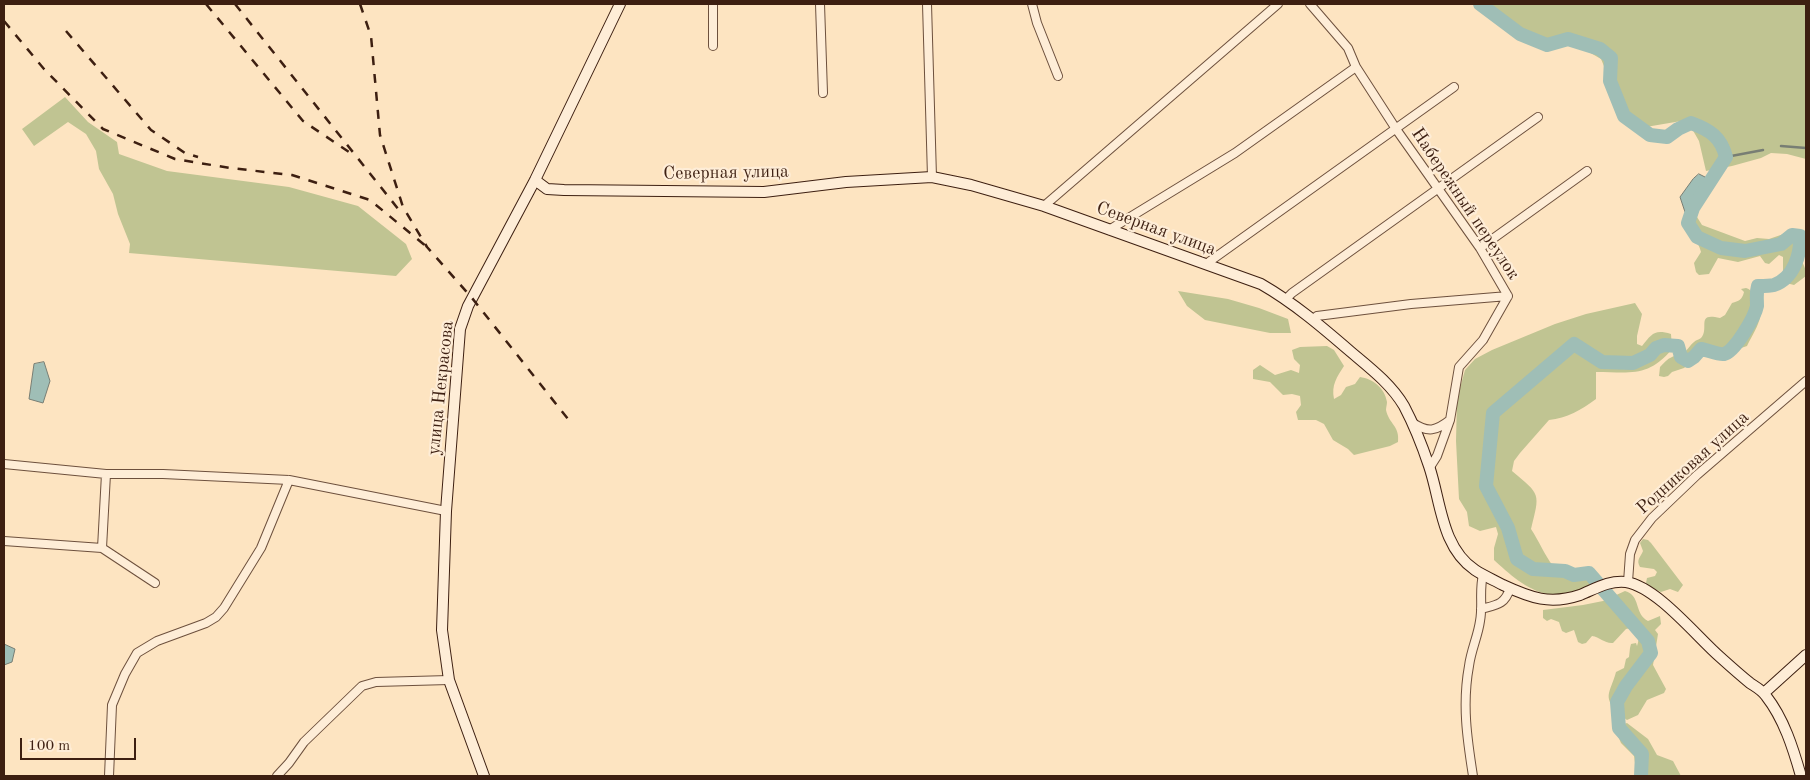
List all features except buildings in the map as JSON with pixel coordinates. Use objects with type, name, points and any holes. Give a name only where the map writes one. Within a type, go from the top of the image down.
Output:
[{"type":"street","name":"улица Некрасова","points":[[484,776],[449,680],[442,630],[446,511],[460,329],[468,306],[535,180],[620,4]]},
{"type":"street","points":[[713,4],[713,46]]},
{"type":"street","points":[[820,4],[823,93]]},
{"type":"street","points":[[927,4],[932,177]]},
{"type":"street","points":[[1032,4],[1037,23],[1058,76]]},
{"type":"street","points":[[1044,206],[1278,4]]},
{"type":"street","name":"Набережный переулок","points":[[1310,4],[1348,48],[1356,67],[1396,129],[1480,248],[1508,296],[1483,340],[1459,367],[1450,420],[1437,456],[1430,467]]},
{"type":"street","points":[[1109,230],[1235,153],[1356,67]]},
{"type":"street","points":[[1206,264],[1454,87]]},
{"type":"street","points":[[1286,299],[1538,117]]},
{"type":"street","points":[[1480,248],[1587,171]]},
{"type":"street","name":"Северная улица","points":[[535,180],[547,189],[564,190],[764,192],[846,182],[932,177],[971,185],[1044,206],[1261,284],[1286,299],[1313,319],[1367,365],[1390,387],[1403,404],[1413,423],[1430,467],[1445,528],[1452,544],[1473,569],[1533,598],[1551,600],[1569,598],[1607,584],[1628,582]]},
{"type":"street","points":[[1313,319],[1317,316],[1412,304],[1508,296]]},
{"type":"street","name":"Родниковая улица","points":[[1628,582],[1630,554],[1635,540],[1652,518],[1697,475],[1806,381]]},
{"type":"street","points":[[1413,423],[1422,429],[1429,430],[1440,428],[1450,420]]},
{"type":"street","points":[[4,464],[106,474],[163,474],[289,480],[446,511]]},
{"type":"street","points":[[102,548],[106,474]]},
{"type":"street","points":[[109,776],[112,705],[125,674],[137,653],[157,641],[206,623],[220,613],[261,548],[289,480]]},
{"type":"street","points":[[4,541],[102,548],[154,583]]},
{"type":"street","points":[[1473,776],[1465,726],[1465,696],[1469,664],[1480,620],[1481,582],[1483,575]]},
{"type":"street","points":[[1628,582],[1642,588],[1676,614],[1707,646],[1764,693],[1783,723],[1802,776]]},
{"type":"street","points":[[1481,609],[1500,604],[1506,600],[1510,588]]},
{"type":"street","points":[[1764,693],[1806,655]]},
{"type":"street","points":[[277,776],[289,764],[304,742],[362,686],[376,682],[449,680]]},
{"type":"green space","points":[[1484,4],[1806,4],[1806,159],[1787,154],[1771,153],[1761,158],[1706,171],[1699,141],[1687,120],[1640,128],[1622,104],[1601,59],[1582,48],[1533,37],[1506,26],[1487,16]]},
{"type":"green space","points":[[65,97],[88,122],[117,142],[119,154],[167,171],[289,187],[358,206],[406,244],[412,259],[396,276],[129,253],[130,244],[118,214],[113,194],[99,169],[96,151],[86,134],[68,122],[34,146],[22,129]]},
{"type":"green space","points":[[1693,215],[1697,217],[1702,225],[1745,241],[1757,238],[1769,239],[1798,229],[1802,230],[1806,241],[1802,259],[1806,276],[1794,285],[1786,283],[1783,280],[1783,257],[1779,255],[1769,264],[1765,263],[1760,256],[1738,262],[1718,258],[1709,274],[1699,275],[1696,272],[1694,263],[1701,252],[1691,232],[1689,223],[1689,218]]},
{"type":"green space","points":[[1746,288],[1755,295],[1761,307],[1757,327],[1747,346],[1738,349],[1728,358],[1711,354],[1694,359],[1684,368],[1672,372],[1668,376],[1659,376],[1660,367],[1666,361],[1673,356],[1683,353],[1695,341],[1701,338],[1705,319],[1708,317],[1720,318],[1725,315],[1732,303],[1742,297],[1744,292],[1741,289]]},
{"type":"green space","points":[[1178,291],[1228,299],[1259,308],[1288,319],[1291,333],[1270,333],[1205,320],[1187,306]]},
{"type":"green space","points":[[1635,303],[1642,314],[1637,344],[1642,346],[1648,338],[1657,332],[1661,332],[1671,334],[1672,349],[1655,365],[1646,369],[1629,372],[1596,372],[1596,399],[1574,413],[1549,420],[1514,461],[1512,471],[1533,490],[1536,496],[1536,508],[1531,529],[1547,557],[1553,566],[1569,566],[1589,580],[1590,588],[1574,592],[1558,595],[1540,592],[1518,580],[1494,560],[1494,548],[1498,534],[1496,527],[1480,531],[1469,526],[1467,512],[1459,499],[1456,441],[1457,399],[1465,370],[1475,359],[1492,350],[1555,324],[1586,314]]},
{"type":"green space","points":[[1327,346],[1334,350],[1344,366],[1334,385],[1334,399],[1341,395],[1346,387],[1355,384],[1360,377],[1374,382],[1381,388],[1386,397],[1387,415],[1396,429],[1398,442],[1390,446],[1354,455],[1333,440],[1324,424],[1316,420],[1298,420],[1296,412],[1301,405],[1300,396],[1292,394],[1283,395],[1270,382],[1253,379],[1253,370],[1260,365],[1275,375],[1291,370],[1299,373],[1300,365],[1294,359],[1292,350],[1300,347]]},
{"type":"green space","points":[[1643,539],[1651,543],[1683,585],[1678,592],[1670,589],[1661,592],[1649,587],[1646,583],[1647,578],[1655,576],[1657,572],[1654,569],[1640,567],[1638,563],[1643,551],[1640,543]]},
{"type":"green space","points":[[1625,591],[1633,596],[1641,614],[1648,621],[1660,616],[1661,624],[1655,630],[1658,634],[1653,665],[1666,689],[1664,693],[1647,700],[1638,715],[1627,720],[1611,704],[1609,695],[1616,672],[1624,668],[1626,659],[1629,657],[1631,644],[1636,643],[1637,646],[1638,636],[1635,631],[1631,628],[1626,629],[1613,643],[1592,636],[1586,643],[1582,644],[1578,642],[1574,630],[1566,633],[1562,631],[1559,622],[1551,619],[1547,621],[1543,618],[1543,610],[1603,601]]},
{"type":"green space","points":[[1627,723],[1648,739],[1657,755],[1673,761],[1681,776],[1637,776],[1634,756],[1621,743],[1618,736],[1618,726]]},
{"type":"water","points":[[1699,174],[1705,177],[1709,188],[1700,206],[1694,212],[1685,212],[1680,197]]},
{"type":"water","points":[[44,362],[50,381],[43,403],[29,399],[34,364]]},
{"type":"water","points":[[4,644],[15,649],[12,662],[4,665]]},
{"type":"waterway","points":[[1480,4],[1520,34],[1547,45],[1568,39],[1600,49],[1611,58],[1610,81],[1624,116],[1650,135],[1667,137],[1691,123],[1704,128],[1718,139],[1726,157],[1693,208],[1688,223],[1697,237],[1721,248],[1745,251],[1781,244],[1792,235],[1800,236],[1795,265],[1781,282],[1774,285],[1758,286],[1757,306],[1753,317],[1739,341],[1728,352],[1722,354],[1701,349],[1688,361],[1681,357],[1678,346],[1664,345],[1656,348],[1650,355],[1633,363],[1602,362],[1574,344],[1493,413],[1486,486],[1508,528],[1517,559],[1533,569],[1565,571],[1574,575],[1589,573],[1648,641],[1651,653],[1626,686],[1617,702],[1619,728],[1642,754],[1641,776]]},
{"type":"waterway","points":[[1781,146],[1806,148]]},
{"type":"waterway","points":[[1726,157],[1763,150]]},
{"type":"railway","points":[[206,4],[303,121],[349,152]]},
{"type":"railway","points":[[235,4],[403,215]]},
{"type":"railway","points":[[360,4],[371,36],[380,135],[403,207],[427,247],[472,298],[568,419]]},
{"type":"railway","points":[[4,21],[44,69],[103,129],[175,159],[292,175],[370,200],[427,247]]},
{"type":"railway","points":[[66,31],[151,130],[185,153],[198,157]]}]
